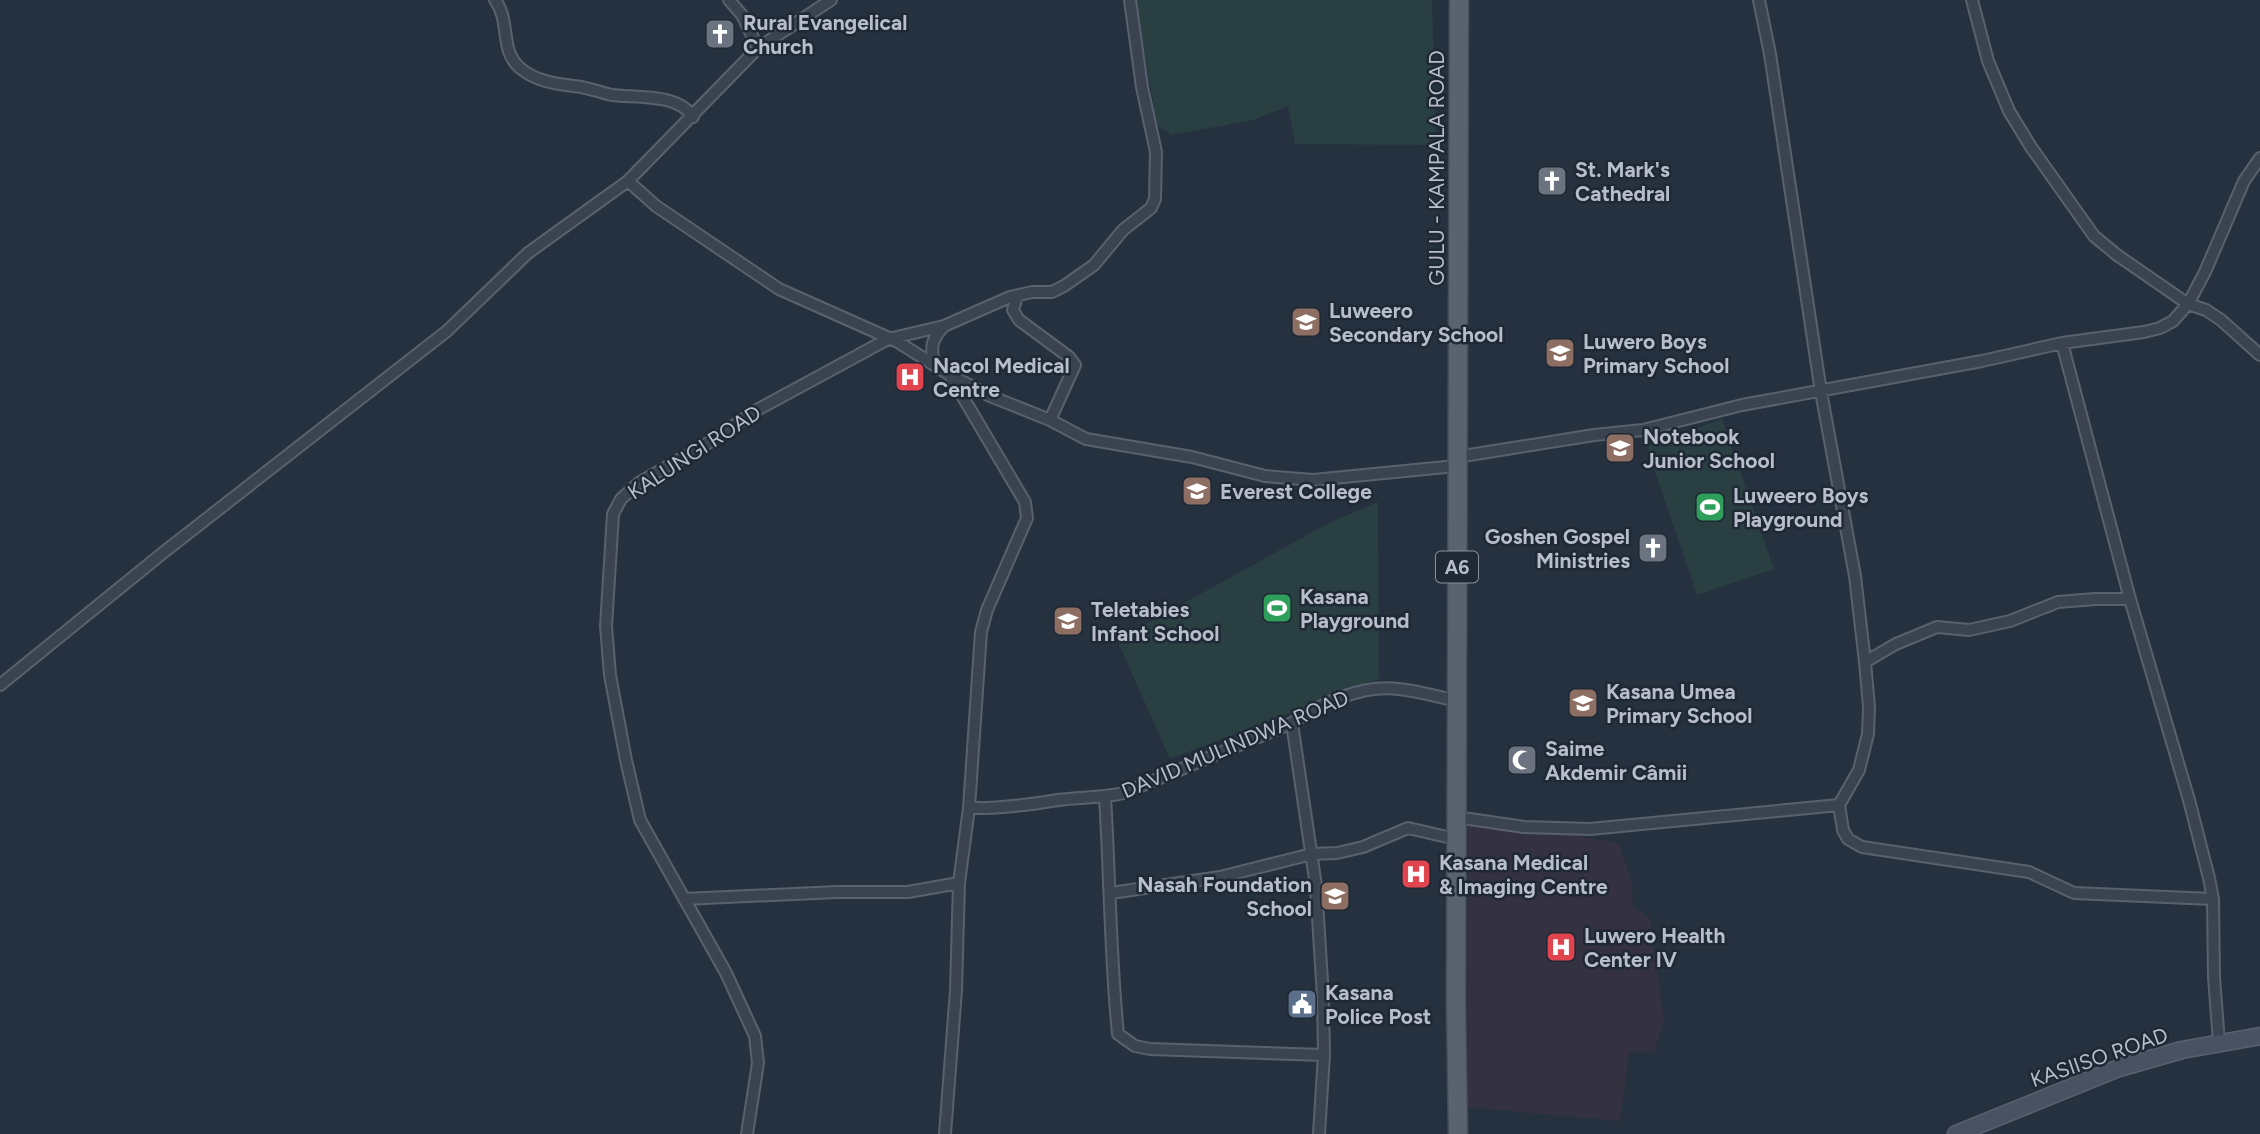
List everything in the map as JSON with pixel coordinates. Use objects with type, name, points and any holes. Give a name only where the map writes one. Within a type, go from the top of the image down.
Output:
[{"type":"main road","name":"GULU - KAMPALA ROAD","points":[[1458,1134],[1456,817],[1459,0]]},
{"type":"main road","name":"KASIISO ROAD","points":[[1956,1134],[2119,1068],[2182,1050],[2260,1036]]},
{"type":"street","points":[[495,0],[504,15],[507,47],[512,58],[517,66],[531,76],[550,83],[665,101],[685,108],[693,117]]},
{"type":"street","points":[[729,0],[742,15],[758,48]]},
{"type":"street","points":[[0,685],[164,552],[447,331],[528,253],[628,181],[758,48],[831,0]]},
{"type":"street","points":[[888,339],[944,326],[1017,296],[1058,289],[1089,270],[1123,230],[1153,204],[1156,152],[1142,87],[1130,0]]},
{"type":"street","points":[[1759,0],[1770,54],[1821,392],[1855,576],[1866,662],[1868,734],[1858,770],[1839,805],[1843,830],[1853,843],[1862,847],[2029,872],[2074,893],[2213,899]]},
{"type":"street","points":[[1972,0],[1988,61],[2009,111],[2077,215],[2104,245],[2188,304],[2206,310],[2221,320],[2260,355]]},
{"type":"street","points":[[628,181],[678,222],[779,289],[912,349],[950,375],[990,396],[1086,439],[1201,459],[1265,476],[1313,480],[1457,461],[1594,435],[1643,430],[1742,405],[1982,361],[2062,343],[2160,328],[2173,321],[2188,304],[2205,272],[2244,181],[2260,159]]},
{"type":"street","points":[[1017,296],[1013,310],[1016,317],[1069,357],[1074,365],[1050,421]]},
{"type":"street","points":[[934,363],[930,346],[944,326]]},
{"type":"street","name":"KALUNGI ROAD","points":[[684,899],[640,820],[610,675],[606,626],[614,514],[621,499],[640,482],[757,410],[888,339]]},
{"type":"street","points":[[2062,343],[2130,599],[2189,800],[2213,899],[2214,977],[2219,1043]]},
{"type":"street","points":[[945,1134],[957,990],[959,883],[970,808],[981,632],[986,610],[1024,529],[1027,509],[950,375]]},
{"type":"street","points":[[1866,662],[1896,643],[1937,627],[1969,630],[2010,621],[2058,602],[2095,598],[2130,599]]},
{"type":"street","name":"DAVID MULINDWA ROAD","points":[[970,808],[999,809],[1059,800],[1105,797],[1142,786],[1292,723],[1336,699],[1367,690],[1400,689],[1458,701]]},
{"type":"street","points":[[1292,723],[1312,854],[1323,996],[1324,1055],[1319,1134]]},
{"type":"street","points":[[1105,797],[1118,1034],[1135,1046],[1150,1049],[1324,1055]]},
{"type":"street","points":[[1456,817],[1524,827],[1590,829],[1839,805]]},
{"type":"street","points":[[1111,893],[1220,877],[1312,854],[1337,853],[1363,847],[1409,828],[1456,839]]},
{"type":"street","points":[[747,1134],[758,1063],[755,1037],[726,972],[684,899],[837,892],[908,892],[959,883]]},
{"type":"shaded area","name":"Luwero Health Center IV","points":[[1468,817],[1618,843],[1632,881],[1633,906],[1650,918],[1664,1022],[1654,1051],[1629,1053],[1620,1121],[1468,1107]]},
{"type":"green space","points":[[1135,0],[1432,0],[1436,136],[1425,145],[1295,144],[1288,106],[1253,120],[1172,135],[1157,125]]},
{"type":"green space","name":"Luweero Boys Playground","points":[[1722,419],[1774,569],[1697,595],[1646,445]]},
{"type":"green space","name":"Kasana Playground","points":[[1378,502],[1379,679],[1170,759],[1117,640],[1329,523]]},
{"type":"place","name":"Rural Evangelical Church","points":[[720,34]]},
{"type":"place","name":"St. Mark's Cathedral","points":[[1552,181]]},
{"type":"place","name":"Luweero Secondary School","points":[[1306,322]]},
{"type":"place","name":"Luwero Boys Primary School","points":[[1560,353]]},
{"type":"place","name":"Nacol Medical Centre","points":[[910,377]]},
{"type":"place","name":"Notebook Junior School","points":[[1620,448]]},
{"type":"place","name":"Everest College","points":[[1197,491]]},
{"type":"place","name":"Luweero Boys Playground","points":[[1710,507]]},
{"type":"place","name":"Goshen Gospel Ministries","points":[[1653,548]]},
{"type":"place","name":"Kasana Playground","points":[[1277,608]]},
{"type":"place","name":"Teletabies Infant School","points":[[1068,621]]},
{"type":"place","name":"Kasana Umea Primary School","points":[[1583,703]]},
{"type":"place","name":"Saime Akdemir Câmii","points":[[1522,760]]},
{"type":"place","name":"Kasana Medical & Imaging Centre","points":[[1416,874]]},
{"type":"place","name":"Nasah Foundation School","points":[[1335,896]]},
{"type":"place","name":"Luwero Health Center IV","points":[[1561,947]]},
{"type":"place","name":"Kasana Police Post","points":[[1302,1004]]}]
